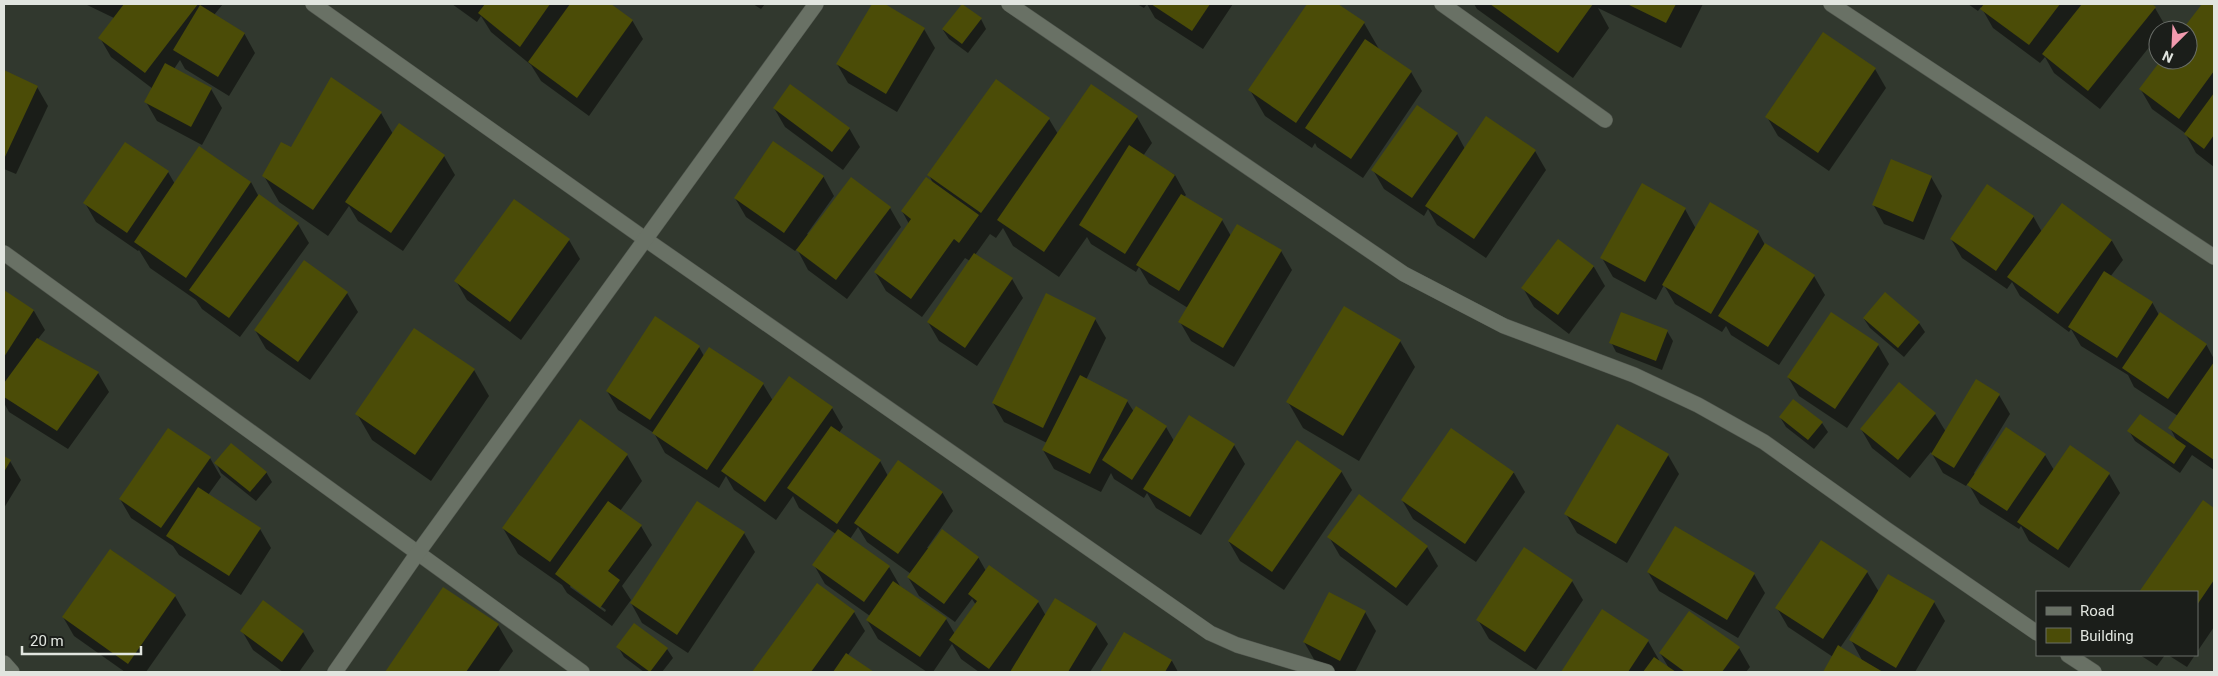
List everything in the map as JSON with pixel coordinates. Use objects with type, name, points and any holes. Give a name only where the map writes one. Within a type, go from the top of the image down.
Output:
[{"type":"street","points":[[313,4],[645,239],[1210,633],[1237,645],[1327,672]]},
{"type":"street","points":[[335,672],[417,554],[816,4]]},
{"type":"street","points":[[1009,4],[1404,274],[1504,326],[1634,374],[1698,405],[1764,442],[2036,632]]},
{"type":"street","points":[[1442,4],[1605,120]]},
{"type":"street","points":[[1831,4],[1852,9],[2214,257]]},
{"type":"street","points":[[4,253],[582,672]]},
{"type":"street","points":[[2070,656],[2094,672]]},
{"type":"street","points":[[4,663],[12,672]]},
{"type":"building","points":[[124,4],[198,4],[145,73],[98,38]]},
{"type":"building","points":[[485,4],[550,4],[520,47],[478,13]]},
{"type":"building","points":[[570,4],[611,4],[633,20],[577,98],[528,62]]},
{"type":"building","points":[[872,4],[885,4],[925,28],[886,94],[836,64]]},
{"type":"building","points":[[962,4],[982,18],[962,44],[942,29]]},
{"type":"building","points":[[1151,4],[1210,4],[1192,31]]},
{"type":"building","points":[[1307,4],[1338,4],[1365,22],[1296,123],[1248,90]]},
{"type":"building","points":[[1490,4],[1593,4],[1558,53]]},
{"type":"building","points":[[1627,4],[1676,4],[1666,23]]},
{"type":"building","points":[[1984,4],[2060,4],[2029,45],[1980,9]]},
{"type":"building","points":[[2082,4],[2152,4],[2156,7],[2088,91],[2042,54]]},
{"type":"building","points":[[2202,4],[2214,4],[2214,71],[2179,119],[2139,89],[2153,70],[2198,70],[2198,20],[2190,20]]},
{"type":"building","points":[[200,5],[245,33],[218,77],[173,50]]},
{"type":"building","points":[[1823,32],[1876,68],[1818,153],[1765,117]]},
{"type":"building","points":[[1365,39],[1412,71],[1351,159],[1305,128]]},
{"type":"building","points":[[165,63],[212,88],[191,127],[144,102]]},
{"type":"building","points":[[4,70],[38,86],[4,159]]},
{"type":"building","points":[[331,77],[382,112],[313,210],[262,176],[281,142],[291,147]]},
{"type":"building","points":[[996,79],[1050,118],[981,213],[927,175]]},
{"type":"building","points":[[790,84],[850,128],[832,152],[773,108]]},
{"type":"building","points":[[1091,84],[1138,116],[1044,252],[997,220]]},
{"type":"building","points":[[2214,93],[2214,135],[2204,149],[2184,134]]},
{"type":"building","points":[[1417,105],[1458,133],[1412,198],[1371,170]]},
{"type":"building","points":[[1486,116],[1536,150],[1474,239],[1425,206]]},
{"type":"building","points":[[399,123],[445,155],[391,233],[345,202]]},
{"type":"building","points":[[773,141],[824,176],[784,233],[734,198]]},
{"type":"building","points":[[125,142],[169,171],[127,233],[83,203]]},
{"type":"building","points":[[1129,145],[1175,175],[1125,254],[1079,225]]},
{"type":"building","points":[[199,146],[251,182],[186,278],[134,242]]},
{"type":"building","points":[[1891,159],[1932,176],[1913,222],[1872,205]]},
{"type":"building","points":[[851,177],[891,207],[836,280],[796,250]]},
{"type":"building","points":[[926,177],[979,215],[959,243],[954,239],[911,299],[874,272],[911,219],[901,211]]},
{"type":"building","points":[[1642,183],[1686,208],[1645,282],[1600,258]]},
{"type":"building","points":[[1987,184],[2034,216],[1996,271],[1950,239]]},
{"type":"building","points":[[259,194],[299,223],[229,318],[189,290]]},
{"type":"building","points":[[1181,194],[1223,219],[1179,291],[1136,265]]},
{"type":"building","points":[[514,199],[570,239],[510,322],[454,281]]},
{"type":"building","points":[[1710,202],[1759,231],[1711,314],[1662,285]]},
{"type":"building","points":[[2062,203],[2112,240],[2058,314],[2007,277]]},
{"type":"building","points":[[1237,224],[1282,250],[1223,348],[1178,322]]},
{"type":"building","points":[[1558,239],[1594,266],[1558,315],[1521,288]]},
{"type":"building","points":[[1765,243],[1815,275],[1768,347],[1718,316]]},
{"type":"building","points":[[974,253],[1013,278],[965,348],[927,322]]},
{"type":"building","points":[[304,260],[348,292],[298,362],[254,330]]},
{"type":"building","points":[[2104,271],[2153,302],[2117,358],[2068,327]]},
{"type":"building","points":[[4,290],[34,310],[4,357]]},
{"type":"building","points":[[1885,292],[1920,322],[1898,348],[1863,318]]},
{"type":"building","points":[[1046,293],[1096,318],[1043,428],[992,403]]},
{"type":"building","points":[[1344,306],[1401,340],[1343,436],[1286,402]]},
{"type":"building","points":[[1621,312],[1668,330],[1656,361],[1609,343]]},
{"type":"building","points":[[1831,312],[1879,344],[1835,409],[1787,377]]},
{"type":"building","points":[[2160,312],[2207,344],[2168,399],[2122,368]]},
{"type":"building","points":[[655,316],[700,346],[650,420],[606,391]]},
{"type":"building","points":[[414,328],[475,369],[415,455],[355,414]]},
{"type":"building","points":[[37,338],[99,372],[57,431],[4,397],[4,383]]},
{"type":"building","points":[[709,347],[764,383],[707,470],[652,433]]},
{"type":"building","points":[[2214,362],[2214,460],[2168,428]]},
{"type":"building","points":[[1080,375],[1128,400],[1090,474],[1042,450]]},
{"type":"building","points":[[789,376],[833,407],[765,502],[721,471]]},
{"type":"building","points":[[1976,379],[2000,394],[1954,468],[1931,454]]},
{"type":"building","points":[[1899,382],[1936,413],[1898,460],[1860,429]]},
{"type":"building","points":[[1793,399],[1823,422],[1808,440],[1779,417]]},
{"type":"building","points":[[1136,406],[1167,426],[1132,480],[1102,460]]},
{"type":"building","points":[[2140,414],[2186,446],[2174,464],[2127,431]]},
{"type":"building","points":[[1189,415],[1235,444],[1190,517],[1143,489]]},
{"type":"building","points":[[580,419],[628,454],[550,562],[502,528]]},
{"type":"building","points":[[1617,424],[1669,454],[1616,544],[1564,514]]},
{"type":"building","points":[[831,426],[881,460],[837,524],[787,488]]},
{"type":"building","points":[[2006,427],[2046,454],[2007,511],[1967,485]]},
{"type":"building","points":[[168,428],[211,457],[161,528],[119,499]]},
{"type":"building","points":[[1451,428],[1514,472],[1465,544],[1401,500]]},
{"type":"building","points":[[1297,440],[1342,471],[1272,572],[1228,541]]},
{"type":"building","points":[[231,443],[267,472],[250,492],[214,463]]},
{"type":"building","points":[[2070,445],[2110,473],[2058,550],[2017,522]]},
{"type":"building","points":[[4,456],[11,460],[4,472]]},
{"type":"building","points":[[898,460],[943,492],[898,554],[854,523]]},
{"type":"building","points":[[198,487],[261,528],[229,576],[166,536]]},
{"type":"building","points":[[1359,494],[1428,546],[1396,588],[1327,537]]},
{"type":"building","points":[[2203,500],[2214,508],[2214,580],[2198,604],[2198,591],[2140,591]]},
{"type":"building","points":[[608,501],[642,525],[608,571],[620,580],[600,608],[555,574]]},
{"type":"building","points":[[697,501],[745,532],[677,635],[630,603]]},
{"type":"building","points":[[1675,526],[1755,573],[1727,620],[1647,572]]},
{"type":"building","points":[[838,529],[890,566],[864,602],[812,565]]},
{"type":"building","points":[[942,529],[979,557],[944,604],[907,577]]},
{"type":"building","points":[[1821,540],[1868,571],[1823,639],[1775,608]]},
{"type":"building","points":[[1524,547],[1573,580],[1525,652],[1476,620]]},
{"type":"building","points":[[110,549],[176,595],[128,664],[62,617]]},
{"type":"building","points":[[989,565],[1039,601],[989,669],[949,640],[977,601],[968,594]]},
{"type":"building","points":[[1888,574],[1935,601],[1896,668],[1849,640]]},
{"type":"building","points":[[893,581],[947,618],[920,657],[866,620]]},
{"type":"building","points":[[817,583],[855,611],[811,672],[752,672]]},
{"type":"building","points":[[443,587],[499,624],[466,672],[385,672]]},
{"type":"building","points":[[1329,592],[1366,611],[1340,661],[1303,642]]},
{"type":"building","points":[[1055,598],[1097,624],[1068,672],[1010,672]]},
{"type":"building","points":[[263,600],[304,631],[282,662],[240,631]]},
{"type":"building","points":[[1602,609],[1649,640],[1628,672],[1561,672]]},
{"type":"building","points":[[1689,611],[1740,647],[1722,672],[1685,672],[1659,653]]},
{"type":"building","points":[[634,623],[668,648],[650,672],[616,647]]},
{"type":"building","points":[[1124,632],[1172,660],[1165,672],[1100,672]]},
{"type":"building","points":[[1838,645],[1844,649],[1883,672],[1823,672]]},
{"type":"building","points":[[846,653],[874,672],[833,672]]},
{"type":"building","points":[[1654,657],[1676,672],[1643,672]]}]
